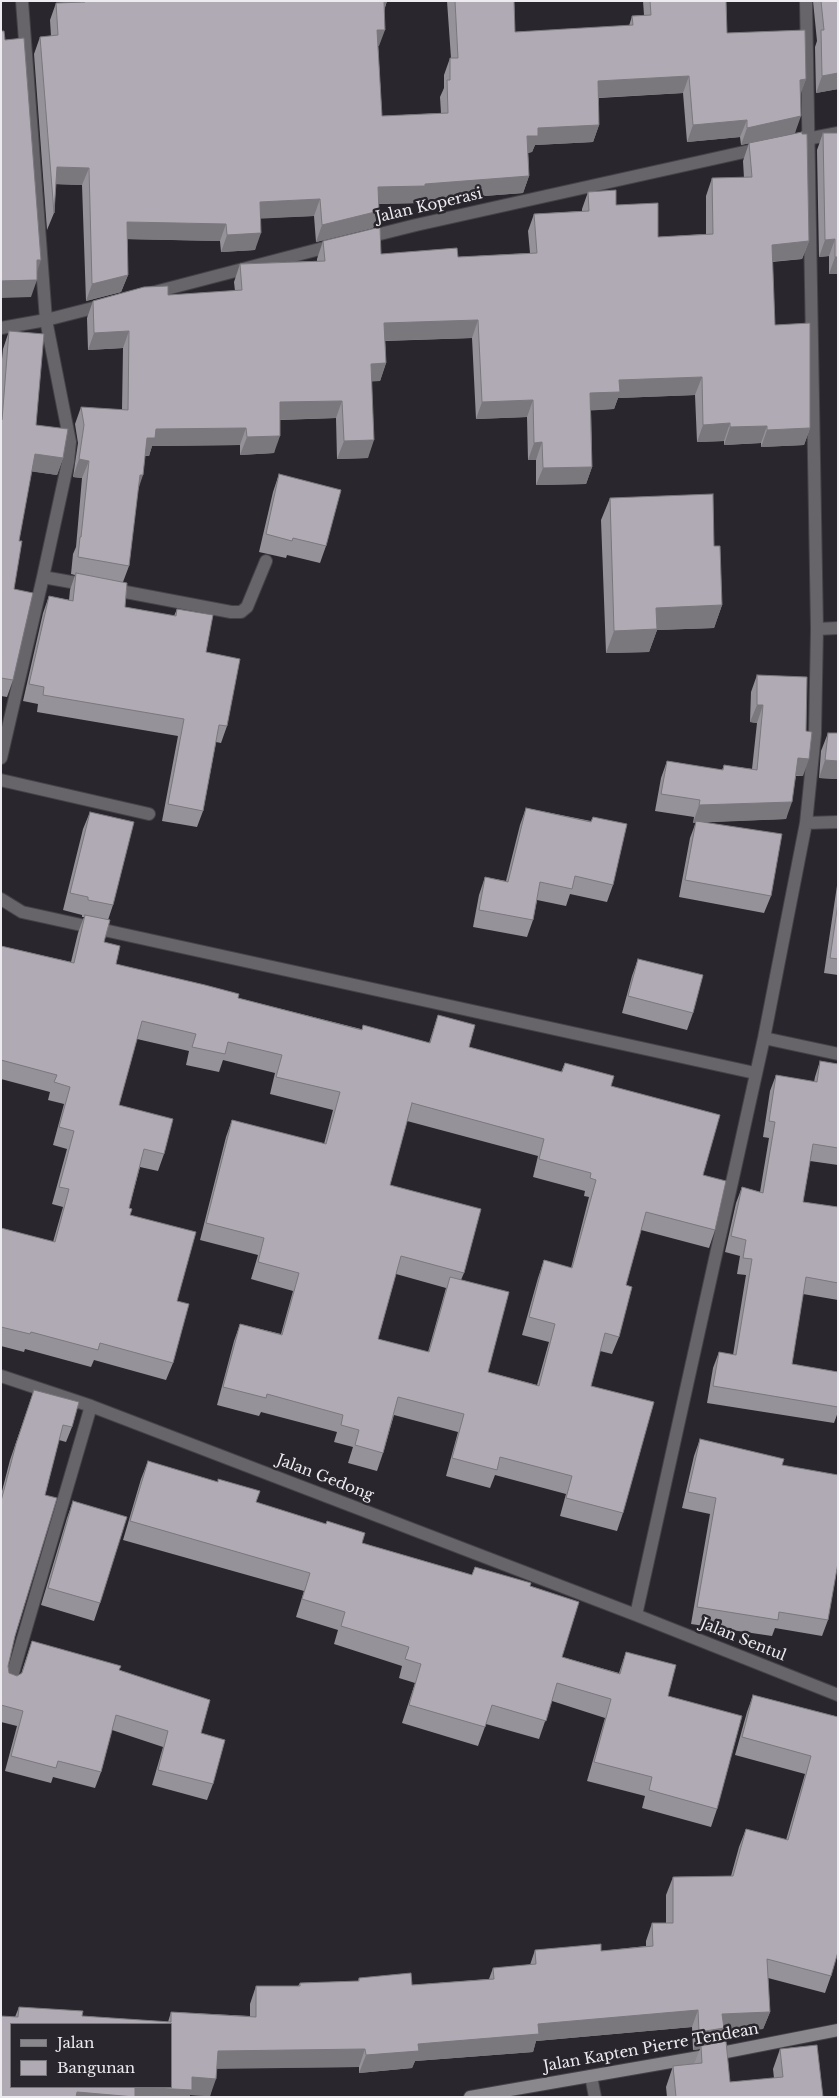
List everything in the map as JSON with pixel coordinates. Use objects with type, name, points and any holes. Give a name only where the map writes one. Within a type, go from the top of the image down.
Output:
[{"type":"main road","name":"Jalan Kapten Pierre Tendean","points":[[470,2097],[838,2030]]},
{"type":"street","points":[[1,758],[44,577],[68,462],[70,442],[46,320],[22,1]]},
{"type":"street","points":[[636,1615],[764,1038],[806,823],[815,734],[817,630],[806,1]]},
{"type":"street","points":[[808,138],[838,133]]},
{"type":"street","name":"Jalan Koperasi","points":[[141,296],[416,225],[808,138]]},
{"type":"street","points":[[1,328],[46,320],[122,300]]},
{"type":"street","points":[[44,577],[231,612],[241,612],[247,608],[266,561]]},
{"type":"street","points":[[817,630],[838,628]]},
{"type":"street","points":[[1,780],[148,814]]},
{"type":"street","points":[[806,823],[838,822]]},
{"type":"street","points":[[1,899],[22,912],[756,1073]]},
{"type":"street","points":[[764,1038],[838,1054]]},
{"type":"street","name":"Jalan Gedong","points":[[1,1376],[90,1406],[636,1615]]},
{"type":"street","points":[[10,1682],[90,1406]]},
{"type":"street","name":"Jalan Sentul","points":[[636,1615],[838,1695]]},
{"type":"street","points":[[591,2076],[595,2097]]},
{"type":"building","points":[[85,1],[387,1],[384,2],[385,30],[377,30],[382,116],[448,113],[447,80],[450,80],[450,58],[458,58],[455,1],[514,1],[515,32],[633,25],[632,16],[651,15],[650,1],[726,1],[727,33],[805,30],[806,79],[800,80],[801,116],[747,128],[747,120],[693,125],[689,76],[598,81],[599,125],[538,128],[538,136],[527,136],[529,176],[425,184],[425,186],[378,187],[379,211],[322,225],[320,199],[260,202],[261,233],[227,235],[226,224],[127,222],[128,275],[92,284],[89,168],[57,167],[54,213],[40,37],[58,35],[56,3]]},
{"type":"building","points":[[821,1],[838,1],[838,73],[822,76],[821,30],[824,30]]},
{"type":"building","points":[[1,31],[4,31],[5,40],[24,38],[41,260],[37,260],[37,280],[1,281]]},
{"type":"building","points":[[802,132],[802,134],[807,134],[809,241],[772,245],[775,325],[810,323],[810,428],[767,430],[767,426],[730,427],[730,423],[703,425],[702,377],[619,380],[620,392],[590,393],[592,467],[543,468],[542,442],[534,443],[533,400],[482,402],[478,320],[384,323],[386,363],[371,364],[374,440],[344,441],[342,401],[280,402],[280,436],[247,437],[246,428],[156,429],[155,438],[147,438],[143,475],[140,475],[129,566],[78,557],[89,461],[79,459],[84,425],[81,407],[128,410],[129,331],[94,333],[93,301],[144,287],[168,286],[168,295],[242,290],[240,264],[325,261],[323,241],[380,227],[381,254],[457,248],[458,257],[537,253],[534,214],[589,211],[588,192],[616,190],[616,205],[658,203],[658,237],[713,234],[712,178],[752,177],[749,143]]},
{"type":"building","points":[[823,133],[838,133],[838,257],[835,257],[835,239],[825,240]]},
{"type":"building","points":[[9,331],[44,334],[36,425],[68,429],[63,458],[35,454],[19,541],[22,541],[14,589],[33,593],[13,680],[1,678],[1,420]]},
{"type":"building","points":[[279,474],[341,490],[326,546],[293,538],[292,541],[266,534]]},
{"type":"building","points":[[713,494],[714,546],[720,546],[722,605],[656,608],[657,629],[614,631],[610,498]]},
{"type":"building","points":[[76,573],[127,583],[125,607],[176,616],[177,609],[213,615],[206,652],[240,659],[227,726],[219,725],[203,811],[168,804],[184,719],[43,695],[44,687],[29,684],[49,596],[73,601]]},
{"type":"building","points":[[757,675],[807,677],[806,731],[812,732],[809,759],[798,758],[792,802],[699,805],[700,800],[661,794],[667,761],[723,770],[724,765],[757,770],[763,705],[757,705]]},
{"type":"building","points":[[828,733],[838,733],[838,761],[825,760]]},
{"type":"building","points":[[526,808],[591,822],[593,817],[627,824],[613,885],[575,876],[572,889],[540,882],[533,920],[479,910],[485,877],[508,882]]},
{"type":"building","points":[[90,812],[134,822],[113,905],[88,900],[88,897],[70,893]]},
{"type":"building","points":[[696,821],[782,834],[771,896],[685,880]]},
{"type":"building","points":[[838,903],[838,959],[830,958]]},
{"type":"building","points":[[85,915],[110,920],[104,942],[120,946],[116,964],[239,994],[238,998],[362,1030],[363,1025],[430,1043],[438,1015],[475,1025],[469,1047],[562,1072],[565,1063],[614,1076],[611,1086],[720,1115],[703,1175],[726,1181],[715,1230],[646,1212],[626,1285],[632,1287],[619,1337],[605,1333],[591,1386],[654,1402],[623,1513],[566,1498],[572,1476],[500,1457],[497,1470],[452,1458],[464,1414],[398,1397],[383,1453],[355,1445],[359,1430],[341,1425],[343,1415],[267,1394],[266,1398],[223,1387],[240,1324],[282,1335],[299,1273],[258,1262],[264,1238],[206,1223],[232,1120],[326,1144],[340,1092],[276,1077],[282,1055],[228,1042],[225,1054],[192,1047],[196,1034],[142,1021],[119,1105],[173,1119],[164,1154],[144,1149],[129,1208],[132,1209],[130,1215],[196,1232],[177,1301],[189,1304],[173,1363],[100,1343],[98,1350],[31,1332],[30,1334],[1,1327],[1,1228],[55,1242],[69,1189],[59,1187],[74,1131],[59,1127],[70,1087],[54,1082],[57,1075],[1,1060],[1,946],[74,963]],"holes":[[[412,1103],[544,1139],[539,1159],[591,1173],[590,1178],[596,1180],[572,1268],[544,1260],[529,1317],[555,1324],[539,1386],[488,1372],[509,1292],[450,1277],[429,1352],[378,1339],[401,1256],[464,1273],[481,1209],[390,1185]]]},
{"type":"building","points":[[638,959],[703,975],[693,1013],[628,996]]},
{"type":"building","points":[[820,1061],[838,1064],[838,1148],[813,1144],[803,1202],[838,1207],[838,1283],[806,1277],[792,1364],[838,1372],[838,1407],[713,1386],[719,1352],[736,1355],[752,1259],[743,1258],[746,1240],[731,1236],[742,1187],[763,1193],[775,1122],[769,1121],[776,1075],[817,1082]]},
{"type":"building","points":[[34,1390],[79,1402],[72,1427],[63,1425],[45,1495],[57,1498],[15,1636],[8,1666],[9,1673],[17,1676],[22,1673],[32,1641],[121,1666],[119,1670],[210,1700],[201,1733],[225,1740],[213,1784],[158,1770],[168,1731],[116,1715],[101,1772],[58,1761],[56,1768],[11,1756],[23,1711],[1,1705],[1,1501],[16,1444]]},
{"type":"building","points":[[700,1439],[784,1459],[782,1465],[838,1475],[838,1563],[828,1620],[779,1612],[778,1620],[697,1607],[716,1498],[688,1492]]},
{"type":"building","points":[[148,1461],[218,1482],[218,1479],[260,1491],[256,1502],[326,1524],[327,1521],[365,1533],[362,1543],[472,1575],[475,1567],[531,1583],[530,1586],[579,1602],[562,1657],[620,1674],[626,1652],[676,1665],[668,1696],[742,1716],[717,1809],[649,1790],[652,1777],[594,1762],[611,1699],[557,1683],[546,1721],[492,1705],[485,1727],[409,1705],[421,1664],[405,1659],[409,1647],[341,1626],[345,1612],[302,1599],[310,1573],[130,1521]]},
{"type":"building","points":[[73,1501],[127,1517],[100,1603],[48,1588]]},
{"type":"building","points":[[753,1695],[838,1717],[838,1952],[831,1976],[767,1959],[770,2012],[722,2014],[724,2028],[699,2032],[698,2010],[538,2024],[539,2034],[418,2044],[419,2051],[366,2055],[365,2049],[218,2051],[216,2079],[192,2077],[192,2090],[154,2088],[172,2088],[172,2023],[10,2023],[10,2088],[135,2088],[135,2097],[77,2092],[76,2097],[1,2097],[1,2016],[18,2017],[19,2007],[83,2011],[82,2016],[171,2022],[171,2012],[256,2017],[256,1986],[300,1986],[300,1983],[359,1981],[359,1978],[411,1973],[412,1985],[494,1979],[493,1968],[536,1964],[535,1950],[601,1944],[601,1951],[653,1946],[652,1923],[673,1923],[673,1877],[733,1876],[746,1829],[788,1840],[811,1756],[742,1737]]},
{"type":"building","points":[[726,2041],[730,2082],[783,2077],[780,2049],[817,2045],[823,2097],[676,2097],[673,2066],[702,2063],[701,2046]]}]
